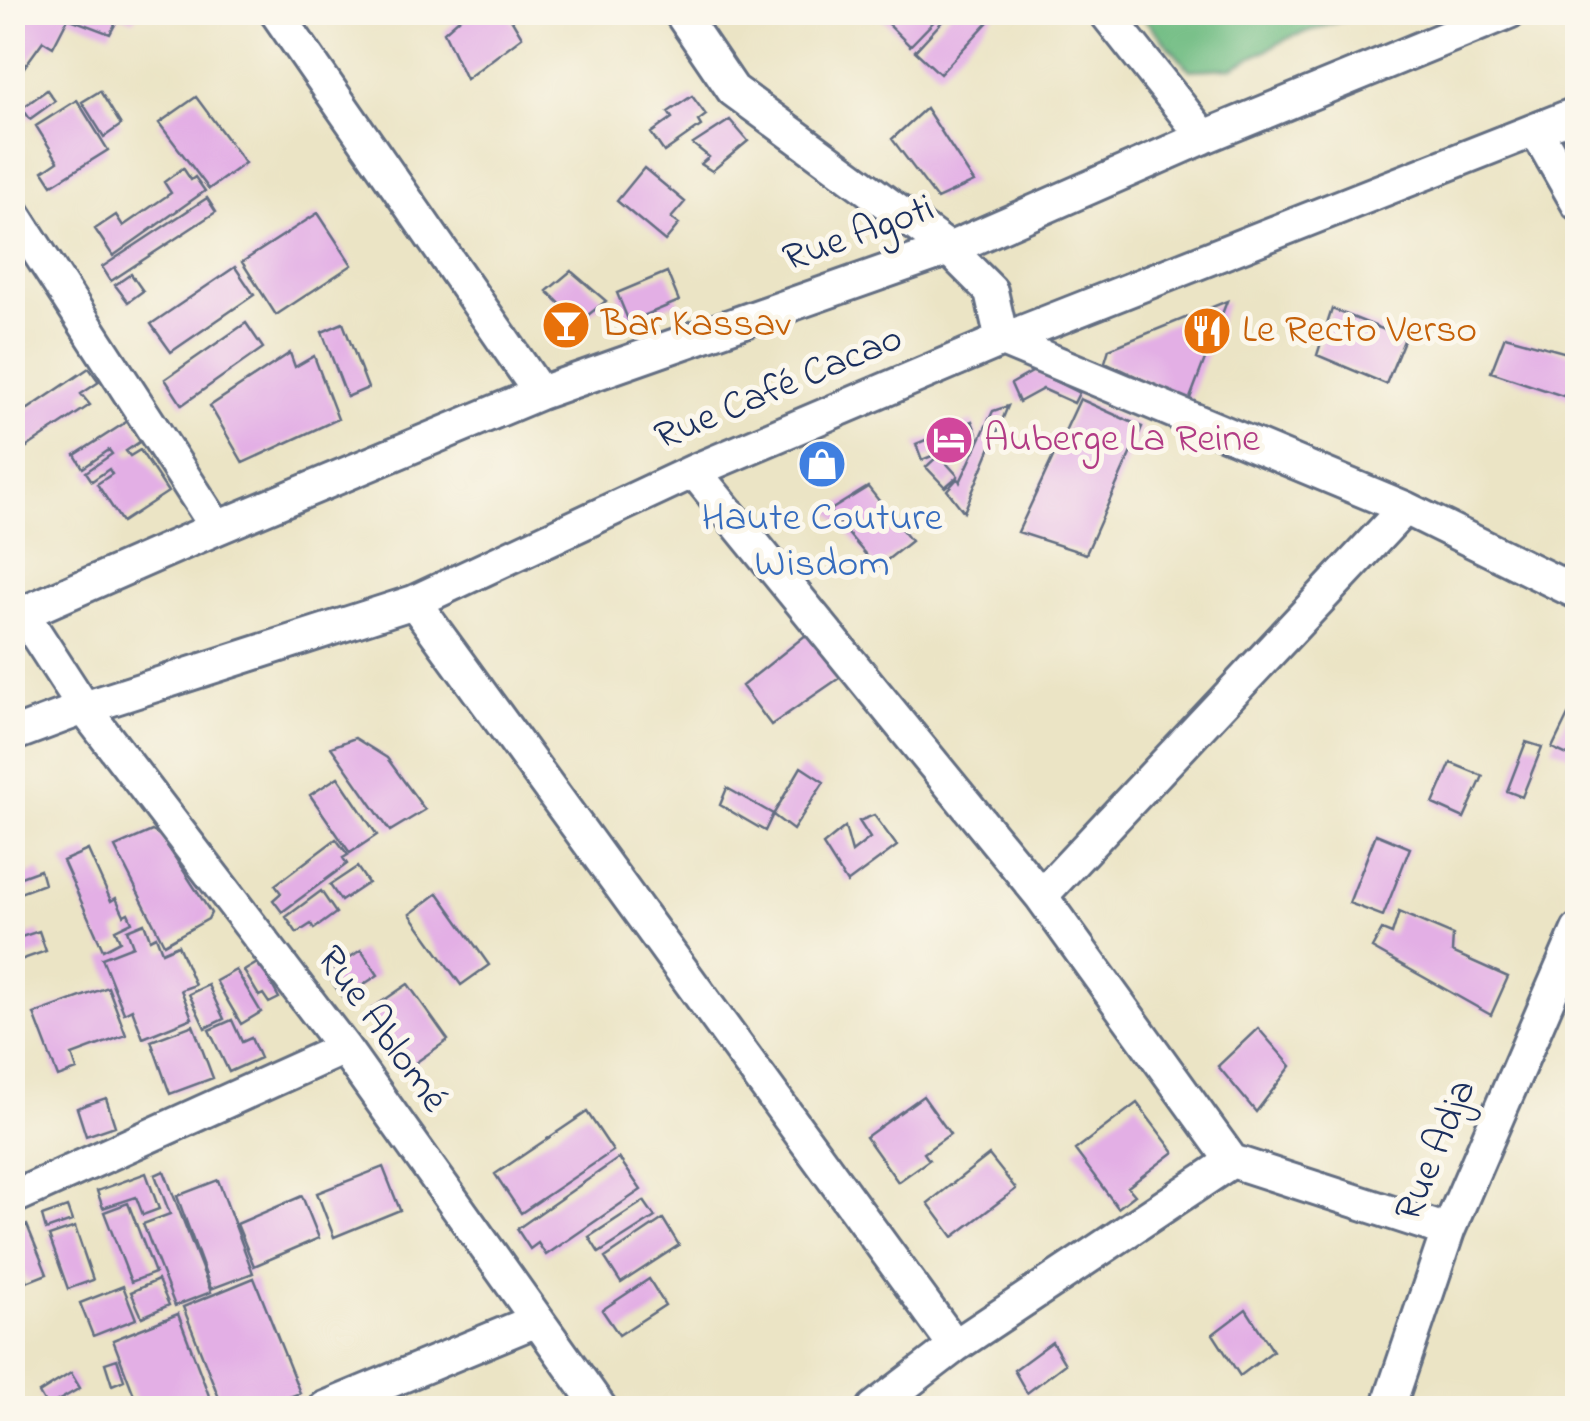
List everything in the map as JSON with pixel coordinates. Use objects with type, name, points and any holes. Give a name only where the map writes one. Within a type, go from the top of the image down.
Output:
[{"type":"street","points":[[276,12],[540,393]]},
{"type":"street","points":[[680,12],[733,90],[949,249],[990,290],[1002,340],[1405,508],[1578,593]]},
{"type":"street","points":[[1105,12],[1204,137]]},
{"type":"street","name":"Rue Agoti","points":[[18,616],[540,393],[949,249],[1204,137],[1509,12]]},
{"type":"street","name":"Rue Café Cacao","points":[[12,735],[84,708],[414,602],[694,471],[1002,340],[1578,113]]},
{"type":"street","points":[[1536,130],[1578,204]]},
{"type":"street","points":[[12,211],[218,528]]},
{"type":"street","points":[[694,471],[1041,896],[1232,1160],[1448,1231]]},
{"type":"street","points":[[1041,896],[1405,508]]},
{"type":"street","points":[[414,602],[955,1346]]},
{"type":"street","name":"Rue Ablomé","points":[[18,616],[344,1048],[600,1408]]},
{"type":"street","name":"Rue Adja","points":[[1388,1408],[1448,1231],[1578,930]]},
{"type":"street","points":[[12,1198],[344,1048]]},
{"type":"street","points":[[874,1408],[955,1346],[1232,1160]]},
{"type":"street","points":[[325,1408],[536,1320]]},
{"type":"green space","points":[[1139,13],[1364,13],[1291,37],[1231,68],[1190,70]]},
{"type":"building","points":[[30,12],[138,12],[134,21],[120,15],[110,34],[68,18],[53,47],[43,41],[12,84],[12,40]]},
{"type":"building","points":[[467,12],[507,12],[522,37],[466,79],[444,32]]},
{"type":"building","points":[[876,12],[943,12],[910,46]]},
{"type":"building","points":[[951,12],[997,12],[940,74],[915,51]]},
{"type":"building","points":[[47,90],[55,101],[30,119],[22,108]]},
{"type":"building","points":[[100,91],[121,125],[104,137],[82,102]]},
{"type":"building","points":[[692,96],[706,115],[698,121],[701,126],[664,152],[651,133],[672,118],[668,112]]},
{"type":"building","points":[[196,97],[245,163],[209,189],[159,123]]},
{"type":"building","points":[[77,100],[108,150],[52,185],[43,171],[58,161],[36,126]]},
{"type":"building","points":[[926,108],[974,182],[937,199],[892,139]]},
{"type":"building","points":[[730,120],[748,141],[712,171],[701,164],[709,157],[693,144]]},
{"type":"building","points":[[183,168],[205,191],[113,256],[95,229],[116,215],[123,226],[171,193],[164,182]]},
{"type":"building","points":[[644,168],[685,202],[671,218],[679,224],[665,241],[617,201]]},
{"type":"building","points":[[207,198],[216,212],[111,281],[102,267]]},
{"type":"building","points":[[318,213],[352,265],[276,315],[242,262]]},
{"type":"building","points":[[235,267],[254,295],[171,352],[151,324]]},
{"type":"building","points":[[571,271],[606,301],[579,322],[547,291]]},
{"type":"building","points":[[667,272],[679,301],[629,322],[617,293]]},
{"type":"building","points":[[131,274],[143,291],[128,302],[115,285]]},
{"type":"building","points":[[1227,301],[1189,401],[1105,362],[1109,349]]},
{"type":"building","points":[[1332,309],[1405,338],[1386,384],[1317,355]]},
{"type":"building","points":[[246,323],[263,348],[182,405],[165,379]]},
{"type":"building","points":[[343,323],[368,388],[347,397],[322,332]]},
{"type":"building","points":[[1505,336],[1578,356],[1572,399],[1491,372]]},
{"type":"building","points":[[290,353],[295,367],[314,356],[338,419],[243,463],[210,406]]},
{"type":"building","points":[[89,368],[99,382],[81,394],[90,405],[12,457],[12,420]]},
{"type":"building","points":[[1034,371],[1079,393],[1074,403],[1043,389],[1019,402],[1011,384]]},
{"type":"building","points":[[1080,399],[1142,427],[1086,554],[1018,532]]},
{"type":"building","points":[[1008,406],[964,512],[947,490],[958,478],[960,482],[993,411]]},
{"type":"building","points":[[131,419],[144,439],[126,451],[130,456],[140,450],[168,492],[122,522],[97,484],[112,474],[109,469],[92,481],[86,472],[112,454],[109,450],[83,468],[75,455]]},
{"type":"building","points":[[972,421],[978,437],[922,460],[916,444]]},
{"type":"building","points":[[939,455],[958,476],[945,487],[926,467]]},
{"type":"building","points":[[868,487],[911,541],[877,568],[829,511]]},
{"type":"building","points":[[822,622],[854,668],[771,725],[742,686]]},
{"type":"building","points":[[1568,715],[1578,719],[1578,760],[1552,748]]},
{"type":"building","points":[[355,738],[387,758],[425,810],[390,831],[331,747]]},
{"type":"building","points":[[1526,742],[1542,747],[1522,797],[1507,791]]},
{"type":"building","points":[[1451,763],[1483,776],[1464,818],[1433,804]]},
{"type":"building","points":[[801,767],[824,782],[793,830],[773,815]]},
{"type":"building","points":[[338,777],[377,835],[350,853],[310,795]]},
{"type":"building","points":[[727,788],[773,814],[765,831],[720,805]]},
{"type":"building","points":[[874,815],[897,846],[847,883],[823,845],[845,827],[852,852],[870,838],[859,821]]},
{"type":"building","points":[[152,831],[161,836],[211,913],[208,919],[164,944],[115,847]]},
{"type":"building","points":[[1376,834],[1410,848],[1383,916],[1349,903]]},
{"type":"building","points":[[336,839],[348,855],[343,858],[347,864],[282,912],[273,900],[281,893],[275,885]]},
{"type":"building","points":[[88,850],[111,901],[116,898],[132,922],[115,930],[120,941],[103,950],[63,861]]},
{"type":"building","points":[[357,867],[368,883],[341,901],[330,885]]},
{"type":"building","points":[[40,870],[44,884],[20,893],[15,879]]},
{"type":"building","points":[[321,891],[336,913],[314,929],[311,924],[297,933],[286,917]]},
{"type":"building","points":[[438,893],[489,965],[461,985],[410,914]]},
{"type":"building","points":[[1399,912],[1453,935],[1452,952],[1508,977],[1491,1015],[1372,948],[1382,930],[1392,934]]},
{"type":"building","points":[[144,923],[150,939],[156,936],[162,952],[178,945],[195,985],[181,990],[192,1018],[143,1038],[132,1009],[124,1013],[102,958],[133,946],[127,930]]},
{"type":"building","points":[[39,931],[46,951],[12,963],[12,940]]},
{"type":"building","points":[[361,950],[378,975],[343,998],[326,973]]},
{"type":"building","points":[[259,962],[279,998],[269,1003],[263,994],[259,996],[244,971]]},
{"type":"building","points":[[236,970],[261,1012],[241,1024],[216,981]]},
{"type":"building","points":[[408,984],[448,1040],[408,1068],[368,1011]]},
{"type":"building","points":[[208,985],[224,1019],[205,1028],[189,994]]},
{"type":"building","points":[[108,987],[126,1035],[72,1055],[77,1070],[58,1077],[34,1014]]},
{"type":"building","points":[[232,1020],[242,1042],[251,1038],[260,1058],[229,1072],[209,1030]]},
{"type":"building","points":[[193,1025],[213,1078],[170,1094],[151,1041]]},
{"type":"building","points":[[1258,1028],[1291,1066],[1256,1112],[1218,1066]]},
{"type":"building","points":[[923,1096],[950,1134],[924,1153],[929,1160],[898,1182],[866,1137]]},
{"type":"building","points":[[106,1098],[115,1126],[86,1136],[77,1108]]},
{"type":"building","points":[[1137,1103],[1174,1152],[1128,1187],[1135,1195],[1118,1208],[1075,1150]]},
{"type":"building","points":[[587,1112],[613,1151],[521,1213],[495,1174]]},
{"type":"building","points":[[989,1155],[1016,1189],[953,1237],[928,1203]]},
{"type":"building","points":[[619,1158],[641,1190],[546,1255],[538,1243],[530,1249],[517,1229]]},
{"type":"building","points":[[383,1167],[400,1210],[334,1237],[317,1193]]},
{"type":"building","points":[[164,1171],[211,1292],[175,1306],[143,1224],[170,1214],[155,1175]]},
{"type":"building","points":[[146,1173],[159,1209],[143,1215],[136,1197],[103,1208],[97,1191]]},
{"type":"building","points":[[218,1180],[253,1273],[211,1289],[177,1196]]},
{"type":"building","points":[[302,1196],[319,1238],[254,1266],[237,1224]]},
{"type":"building","points":[[644,1201],[655,1217],[599,1253],[589,1237]]},
{"type":"building","points":[[128,1203],[155,1273],[131,1282],[104,1212]]},
{"type":"building","points":[[67,1207],[72,1221],[46,1230],[42,1216]]},
{"type":"building","points":[[663,1219],[679,1245],[621,1283],[605,1258]]},
{"type":"building","points":[[27,1225],[47,1274],[27,1282],[12,1246],[12,1231]]},
{"type":"building","points":[[75,1227],[93,1280],[68,1289],[49,1236]]},
{"type":"building","points":[[254,1278],[300,1393],[261,1408],[223,1408],[183,1307]]},
{"type":"building","points":[[649,1279],[665,1305],[619,1335],[602,1310]]},
{"type":"building","points":[[158,1280],[169,1305],[142,1317],[131,1292]]},
{"type":"building","points":[[123,1286],[136,1319],[93,1336],[80,1303]]},
{"type":"building","points":[[1246,1309],[1273,1351],[1240,1376],[1213,1334]]},
{"type":"building","points":[[178,1314],[211,1401],[191,1408],[139,1408],[113,1340]]},
{"type":"building","points":[[1052,1342],[1065,1364],[1027,1393],[1014,1370]]},
{"type":"building","points":[[117,1359],[124,1380],[112,1385],[105,1363]]},
{"type":"building","points":[[71,1373],[80,1388],[47,1407],[39,1393]]},
{"type":"place","name":"Bar Kassav","points":[[566,325]]},
{"type":"place","name":"Le Recto Verso","points":[[1207,331]]},
{"type":"place","name":"Auberge La Reine","points":[[949,440]]},
{"type":"place","name":"Haute Couture Wisdom","points":[[822,464]]}]
